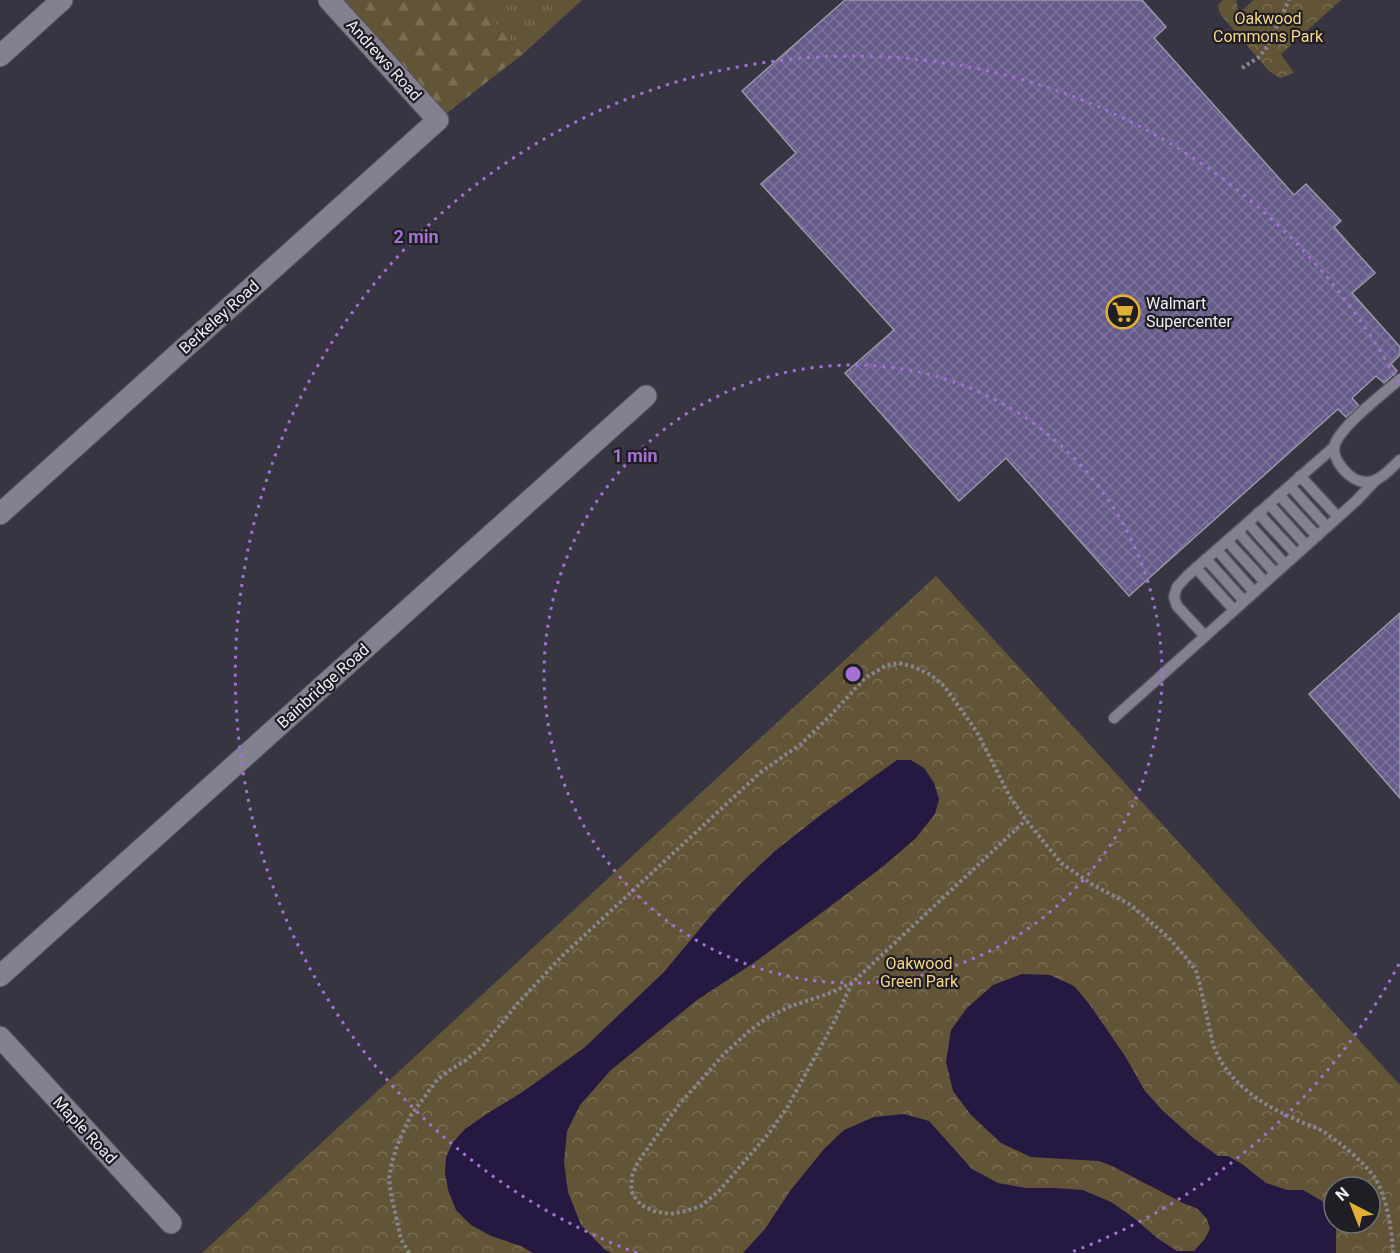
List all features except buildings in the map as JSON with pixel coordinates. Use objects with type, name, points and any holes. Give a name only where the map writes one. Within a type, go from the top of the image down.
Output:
[{"type":"street","points":[[0,56],[62,0]]},
{"type":"street","name":"Andrews Road","points":[[329,0],[438,120]]},
{"type":"street","name":"Berkeley Road","points":[[0,514],[438,120]]},
{"type":"street","name":"Bainbridge Road","points":[[0,976],[646,396]]},
{"type":"street","name":"Maple Road","points":[[0,1037],[171,1223]]},
{"type":"lane","points":[[1376,480],[1367,483],[1350,476],[1336,460],[1334,447],[1338,436],[1351,422],[1400,379]]},
{"type":"lane","points":[[1205,636],[1177,606],[1174,597],[1177,587],[1334,447]]},
{"type":"lane","points":[[1114,718],[1400,460]]},
{"type":"lane","points":[[1300,476],[1338,517]]},
{"type":"lane","points":[[1290,486],[1327,527]]},
{"type":"lane","points":[[1279,495],[1317,536]]},
{"type":"lane","points":[[1269,504],[1306,545]]},
{"type":"lane","points":[[1258,513],[1296,554]]},
{"type":"lane","points":[[1248,523],[1285,564]]},
{"type":"lane","points":[[1238,532],[1275,573]]},
{"type":"lane","points":[[1227,541],[1265,582]]},
{"type":"lane","points":[[1217,550],[1254,592]]},
{"type":"lane","points":[[1206,559],[1244,601]]},
{"type":"lane","points":[[1196,568],[1234,610]]},
{"type":"path","points":[[1242,69],[1259,57],[1268,46],[1289,0]]},
{"type":"path","points":[[409,1253],[401,1239],[394,1213],[389,1178],[398,1143],[411,1115],[437,1080],[482,1047],[526,994],[562,956],[761,772],[801,744],[865,678],[887,665],[899,663],[931,675],[944,686],[977,732],[1010,797],[1061,862],[1094,885],[1131,905],[1169,938],[1188,960],[1196,971],[1199,981],[1216,1054],[1233,1078],[1278,1111],[1324,1132],[1370,1172],[1375,1178],[1387,1211],[1393,1253]]},
{"type":"path","points":[[852,983],[788,1106],[770,1132],[718,1192],[701,1206],[670,1214],[654,1211],[641,1205],[631,1189],[632,1176],[638,1162],[678,1106],[723,1055],[768,1017],[852,983],[1026,820]]},
{"type":"green space","points":[[329,0],[474,0],[523,54],[438,120]]},
{"type":"green space","points":[[474,0],[582,0],[523,54]]},
{"type":"green space","name":"Oakwood Commons Park","points":[[1223,0],[1236,0],[1239,13],[1254,0],[1341,0],[1281,54],[1294,73],[1280,78],[1269,71],[1220,14],[1218,5]]},
{"type":"green space","name":"Oakwood Green Park","points":[[936,576],[1400,1085],[1400,1253],[202,1253]]},
{"type":"shaded area","points":[[897,760],[911,760],[925,769],[934,783],[939,799],[935,814],[915,839],[816,917],[755,962],[697,1000],[611,1070],[580,1105],[567,1131],[564,1162],[568,1192],[581,1225],[604,1249],[611,1253],[533,1253],[471,1225],[456,1210],[448,1190],[445,1173],[446,1157],[453,1142],[465,1129],[584,1048],[664,972],[713,913],[775,851]]},
{"type":"shaded area","points":[[1022,974],[1050,975],[1074,986],[1125,1056],[1145,1091],[1192,1137],[1218,1156],[1228,1156],[1242,1164],[1266,1183],[1287,1190],[1303,1190],[1322,1201],[1322,1235],[1336,1235],[1336,1253],[743,1253],[765,1229],[790,1191],[824,1149],[844,1130],[874,1117],[904,1114],[929,1121],[972,1169],[998,1183],[1026,1188],[1083,1190],[1111,1202],[1177,1251],[1194,1251],[1210,1229],[1207,1219],[1198,1209],[1099,1161],[1031,1157],[1001,1143],[971,1115],[953,1091],[946,1062],[951,1030],[967,1008],[993,985]]},
{"type":"place","name":"Walmart Supercenter","points":[[1123,312]]}]
